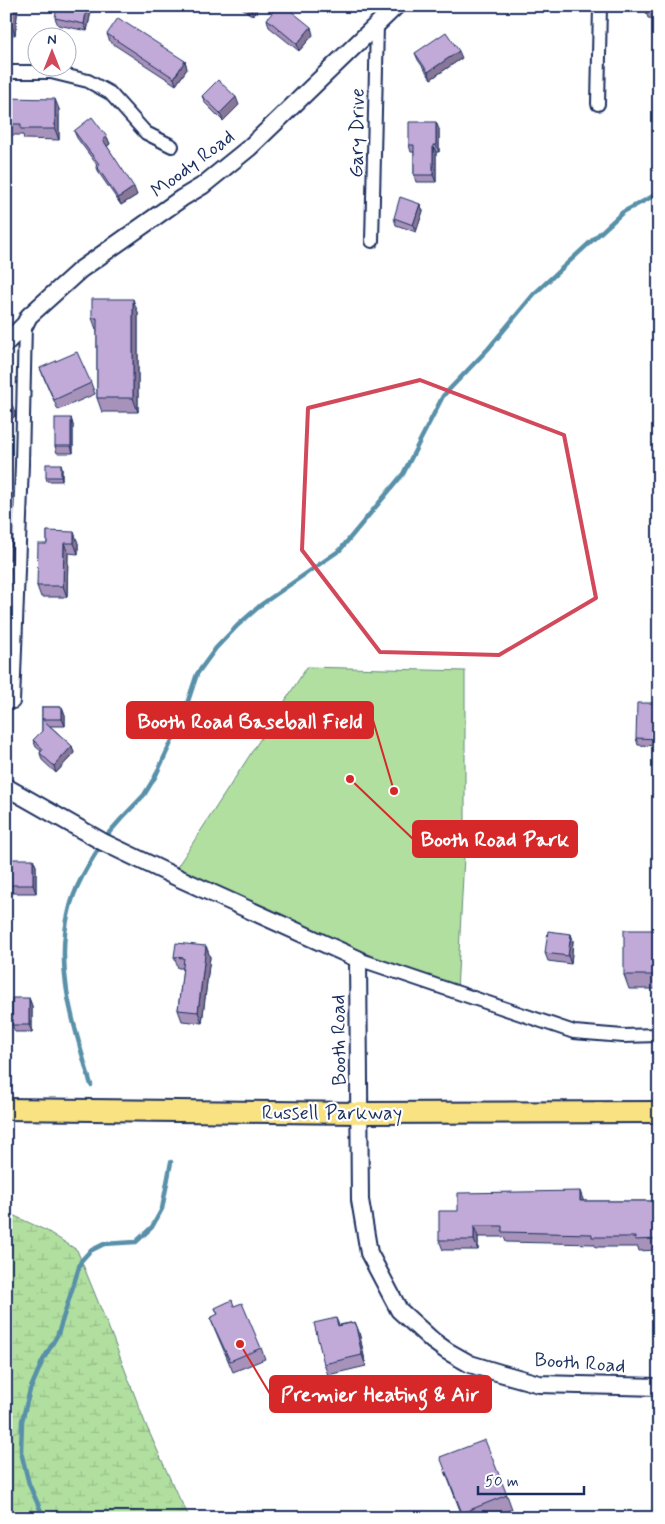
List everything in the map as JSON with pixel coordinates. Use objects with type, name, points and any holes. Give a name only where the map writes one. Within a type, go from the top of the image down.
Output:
[{"type":"main road","name":"Russell Parkway","points":[[6,1109],[360,1113],[659,1112]]},
{"type":"street","name":"Moody Road","points":[[6,343],[25,324],[29,316],[80,270],[202,186],[249,148],[396,6]]},
{"type":"street","points":[[598,104],[600,6]]},
{"type":"street","name":"Gary Drive","points":[[372,241],[377,25]]},
{"type":"street","points":[[6,72],[51,72],[88,81],[110,93],[146,133],[172,146]]},
{"type":"street","points":[[13,702],[25,324]]},
{"type":"street","points":[[6,787],[112,846],[212,895],[358,960],[574,1032],[623,1036],[659,1035]]},
{"type":"street","name":"Booth Road","points":[[358,960],[360,1200],[369,1253],[399,1310],[447,1351],[470,1364],[539,1384],[659,1387]]},
{"type":"highlighted area","points":[[420,380],[564,435],[596,598],[499,655],[380,652],[302,550],[308,408]]},
{"type":"green space","points":[[307,667],[465,671],[465,837],[457,992],[358,959],[172,875]]},
{"type":"green space","points":[[6,1212],[47,1231],[77,1250],[146,1425],[176,1492],[190,1518],[6,1518]]},
{"type":"building","points":[[6,6],[13,6],[11,24],[6,24]]},
{"type":"building","points":[[57,6],[87,6],[84,24],[55,18]]},
{"type":"building","points":[[278,6],[285,6],[311,27],[297,44],[267,19]]},
{"type":"building","points":[[645,6],[659,6],[659,8],[645,8]]},
{"type":"building","points":[[118,18],[185,61],[174,78],[107,34]]},
{"type":"building","points":[[446,32],[459,51],[428,72],[415,53]]},
{"type":"building","points":[[218,80],[236,97],[220,113],[202,96]]},
{"type":"building","points":[[6,98],[55,99],[55,129],[21,129],[21,124],[6,124]]},
{"type":"building","points":[[92,117],[107,137],[103,140],[134,187],[118,198],[96,165],[99,164],[74,131]]},
{"type":"building","points":[[409,122],[436,122],[436,145],[433,145],[433,175],[414,175],[414,145],[409,145]]},
{"type":"building","points":[[400,197],[420,204],[413,225],[394,218]]},
{"type":"building","points":[[92,299],[133,299],[133,398],[97,398],[97,318],[92,318]]},
{"type":"building","points":[[77,352],[91,383],[54,400],[40,368]]},
{"type":"building","points":[[6,400],[12,405],[12,409],[6,415]]},
{"type":"building","points":[[55,418],[71,418],[71,446],[55,446]]},
{"type":"building","points":[[46,464],[61,464],[61,477],[46,477]]},
{"type":"building","points":[[47,531],[74,532],[74,543],[64,543],[63,586],[37,586],[38,544],[47,544]]},
{"type":"building","points":[[6,532],[8,532],[8,553],[6,553]]},
{"type":"building","points":[[637,703],[659,703],[659,739],[636,738]]},
{"type":"building","points":[[42,707],[62,707],[62,719],[42,719]]},
{"type":"building","points":[[42,719],[72,746],[54,766],[40,753],[43,749],[33,740],[42,731]]},
{"type":"building","points":[[7,859],[33,859],[33,885],[7,885]]},
{"type":"building","points":[[624,930],[659,930],[659,975],[624,975]]},
{"type":"building","points":[[548,931],[571,934],[568,956],[545,953]]},
{"type":"building","points":[[176,943],[206,946],[198,1012],[178,1010],[184,958],[174,957]]},
{"type":"building","points":[[12,998],[29,998],[29,1025],[12,1025]]},
{"type":"building","points":[[580,1191],[580,1201],[659,1201],[659,1300],[657,1300],[657,1239],[635,1240],[635,1237],[592,1237],[592,1234],[502,1232],[502,1226],[474,1226],[474,1240],[439,1240],[439,1211],[458,1211],[458,1193]]},
{"type":"building","points":[[232,1300],[234,1306],[242,1303],[261,1348],[230,1361],[210,1318],[218,1314],[215,1308]]},
{"type":"building","points":[[336,1318],[338,1326],[355,1322],[362,1355],[324,1364],[314,1323]]},
{"type":"building","points":[[485,1440],[507,1495],[462,1513],[440,1457]]},
{"type":"waterway","points":[[107,835],[144,795],[155,777],[182,719],[197,674],[216,648],[262,604],[340,550],[403,474],[443,396],[488,349],[534,294],[623,212],[659,193]]},
{"type":"waterway","points":[[91,1085],[68,999],[64,955],[65,933],[71,902],[82,877],[101,845]]},
{"type":"waterway","points":[[44,1518],[29,1484],[21,1452],[22,1421],[30,1390],[43,1360],[58,1334],[81,1261],[90,1251],[104,1244],[136,1242],[152,1227],[162,1209],[171,1162]]},
{"type":"place","name":"Booth Road Park","points":[[350,779]]},
{"type":"place","name":"Booth Road Baseball Field","points":[[394,791]]},
{"type":"place","name":"Premier Heating & Air","points":[[240,1344]]}]
